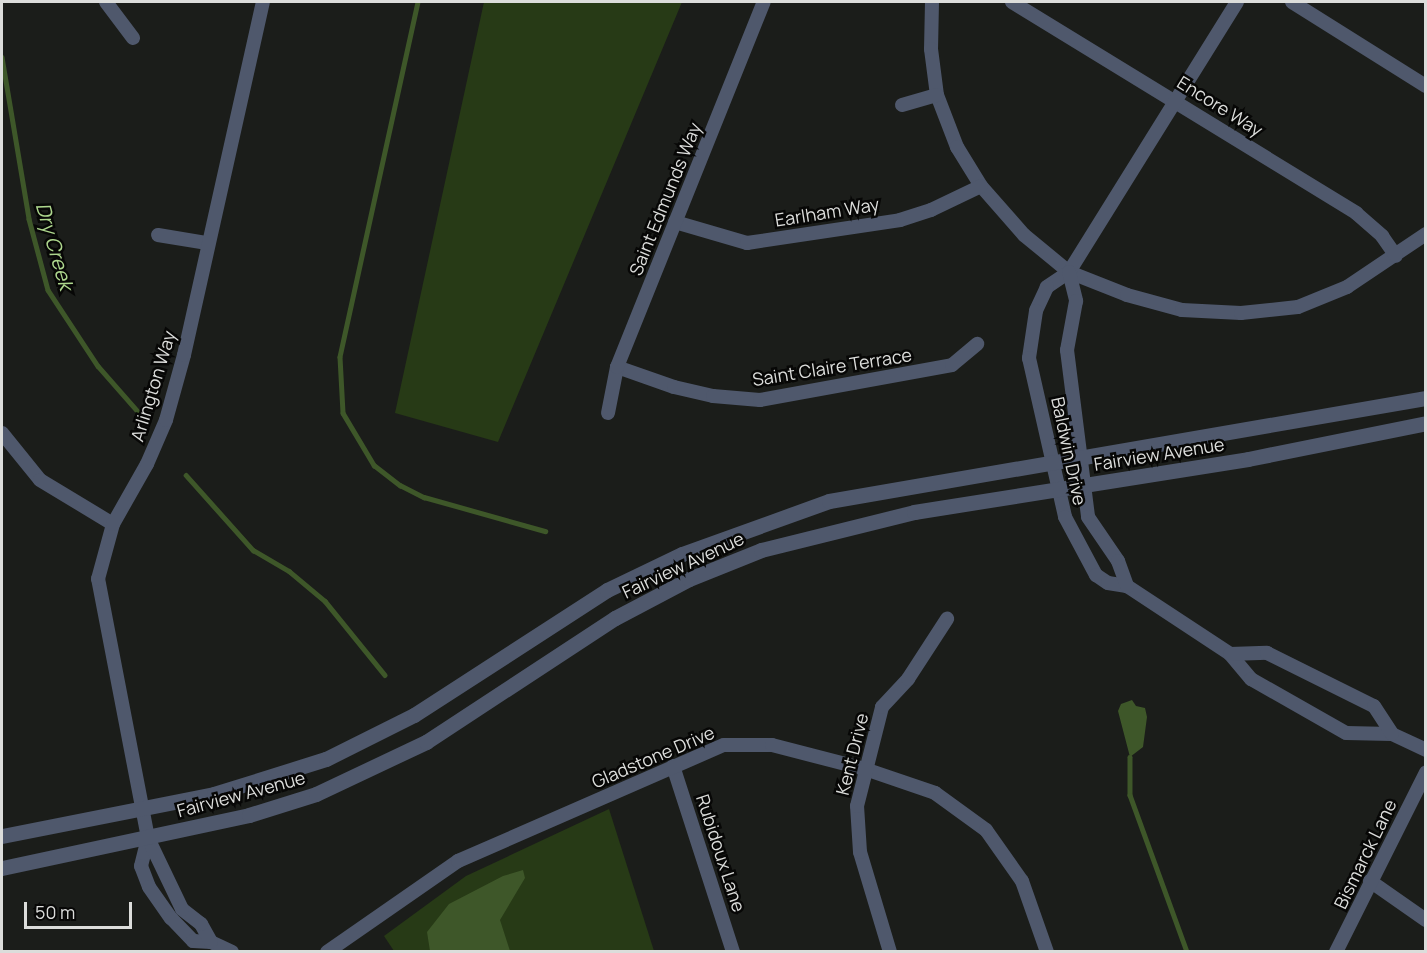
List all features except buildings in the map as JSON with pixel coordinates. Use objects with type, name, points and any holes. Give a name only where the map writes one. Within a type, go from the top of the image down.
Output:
[{"type":"street","points":[[106,2],[133,38]]},
{"type":"street","name":"Arlington Way","points":[[148,838],[98,579],[113,524],[147,464],[166,420],[184,355],[207,243],[263,2]]},
{"type":"street","name":"Saint Edmunds Way","points":[[608,413],[617,367],[764,2]]},
{"type":"street","points":[[932,2],[931,49],[937,95],[957,147],[981,186],[1024,236],[1069,272],[1127,295],[1182,310],[1241,313],[1298,307],[1347,287],[1396,256],[1425,234]]},
{"type":"street","name":"Encore Way","points":[[1012,2],[1178,101],[1356,213],[1382,236],[1396,256]]},
{"type":"street","name":"Baldwin Drive","points":[[1237,2],[1178,101],[1069,272],[1047,287],[1036,311],[1029,358],[1055,462],[1065,517],[1096,575],[1108,583],[1127,586],[1230,654],[1251,680],[1346,733],[1392,734],[1425,750]]},
{"type":"street","points":[[1293,2],[1425,86]]},
{"type":"street","points":[[902,105],[937,95]]},
{"type":"street","name":"Earlham Way","points":[[675,222],[747,243],[900,220],[931,210],[981,186]]},
{"type":"street","points":[[158,235],[207,243]]},
{"type":"street","name":"Baldwin Drive","points":[[1069,272],[1076,301],[1067,350],[1086,485],[1088,517],[1118,561],[1127,586]]},
{"type":"street","name":"Saint Claire Terrace","points":[[617,367],[674,387],[713,396],[760,400],[952,365],[977,344]]},
{"type":"street","name":"Fairview Avenue","points":[[2,836],[267,781],[326,759],[414,715],[598,596],[682,554],[829,501],[1081,457],[1265,429],[1425,398]]},
{"type":"street","name":"Fairview Avenue","points":[[2,868],[249,815],[316,794],[426,742],[615,618],[689,579],[761,550],[914,512],[1248,459],[1425,423]]},
{"type":"street","points":[[2,433],[40,480],[113,524]]},
{"type":"street","name":"Kent Drive","points":[[890,951],[860,852],[856,806],[882,707],[908,679],[947,619]]},
{"type":"street","points":[[1230,654],[1267,653],[1374,706],[1392,734]]},
{"type":"street","name":"Gladstone Drive","points":[[327,951],[458,861],[724,745],[762,745],[865,769],[935,794],[986,830],[1022,881],[1047,951]]},
{"type":"street","name":"Rubidoux Lane","points":[[674,766],[733,951]]},
{"type":"street","name":"Bismarck Lane","points":[[1336,951],[1425,772]]},
{"type":"street","points":[[148,838],[182,909],[201,924],[211,942]]},
{"type":"street","points":[[148,838],[141,866],[149,887],[171,918],[193,941],[211,942],[232,951]]},
{"type":"street","points":[[1370,881],[1425,920]]},
{"type":"street","points":[[171,918],[182,909]]},
{"type":"shaded area","points":[[484,2],[682,2],[498,442],[395,413]]},
{"type":"shaded area","points":[[1132,700],[1136,706],[1145,708],[1147,717],[1143,747],[1130,757],[1118,711],[1121,704]]},
{"type":"shaded area","points":[[609,809],[654,951],[394,951],[384,936],[466,876]]},
{"type":"shaded area","points":[[523,870],[525,878],[500,920],[510,951],[430,951],[427,932],[449,904],[503,876]]},
{"type":"waterway","points":[[418,2],[340,357],[343,413],[374,465],[400,485],[424,497],[545,531]]},
{"type":"waterway","name":"Dry Creek","points":[[2,57],[29,219],[48,290],[98,366],[141,415]]},
{"type":"waterway","name":"Dry Creek","points":[[186,475],[253,550],[289,571],[325,601],[385,675]]},
{"type":"waterway","points":[[1130,757],[1130,795],[1187,952]]}]
